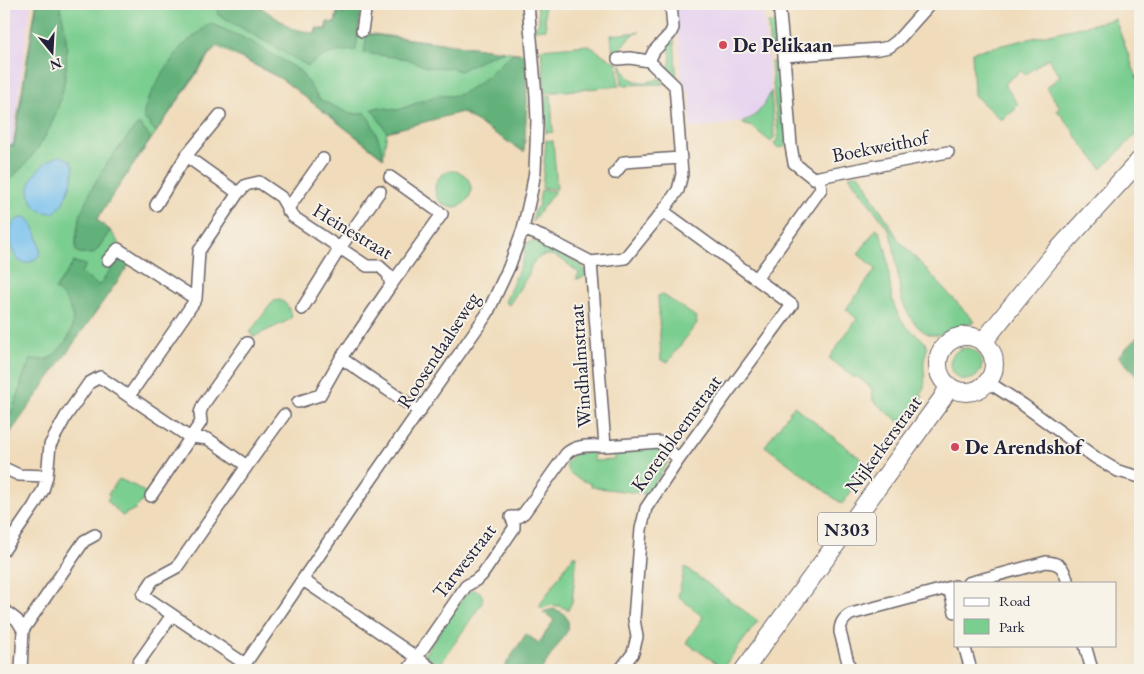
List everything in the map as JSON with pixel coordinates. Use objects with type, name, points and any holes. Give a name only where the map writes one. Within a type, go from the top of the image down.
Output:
[{"type":"main road","points":[[983,342],[1048,261],[1140,160]]},
{"type":"main road","points":[[967,336],[983,342],[990,348],[993,356],[994,366],[988,382],[974,392],[956,391],[949,387],[939,372],[938,364],[939,355],[944,347],[958,337],[967,336]]},
{"type":"main road","name":"Nijkerkerstraat","points":[[744,670],[949,387]]},
{"type":"street","points":[[362,31],[366,4]]},
{"type":"street","name":"Roosendaalseweg","points":[[243,667],[487,314],[510,264],[523,229],[535,170],[536,96],[528,4]]},
{"type":"street","points":[[649,61],[654,51],[670,34],[673,28],[671,4]]},
{"type":"street","points":[[663,211],[757,278],[821,189],[820,177],[813,178],[794,163],[793,160],[779,4]]},
{"type":"street","points":[[784,56],[889,47],[897,42],[930,4]]},
{"type":"street","points":[[523,229],[543,237],[591,262],[625,258],[678,190],[682,174],[675,86],[649,61],[630,58],[618,59]]},
{"type":"street","points":[[156,205],[186,156],[220,115]]},
{"type":"street","name":"Boekweithof","points":[[820,177],[948,152]]},
{"type":"street","points":[[186,156],[238,193]]},
{"type":"street","points":[[616,173],[624,162],[680,158]]},
{"type":"street","name":"Heinestraat","points":[[288,210],[323,159]]},
{"type":"street","points":[[390,177],[442,214],[391,285]]},
{"type":"street","name":"Heinestraat","points":[[196,299],[199,251],[238,193],[246,185],[259,182],[281,197],[292,216],[367,266],[379,266],[388,274],[391,285],[341,358],[320,395],[298,402]]},
{"type":"street","points":[[302,309],[340,248],[380,190]]},
{"type":"street","points":[[108,260],[118,249],[196,299],[128,396]]},
{"type":"street","name":"Windhalmstraat","points":[[591,262],[605,446],[659,442],[680,459]]},
{"type":"street","name":"Korenbloemstraat","points":[[620,670],[633,653],[637,637],[634,619],[641,529],[646,508],[792,304],[757,278]]},
{"type":"street","points":[[151,496],[201,422],[200,413],[203,405],[247,343]]},
{"type":"street","points":[[341,358],[420,412]]},
{"type":"street","points":[[4,550],[41,496],[46,484],[50,445],[66,416],[89,382],[100,377],[186,435],[208,439],[246,466]]},
{"type":"street","points":[[988,382],[1022,404],[1096,458],[1118,471],[1140,477]]},
{"type":"street","points":[[243,667],[143,595],[153,580],[177,567],[246,466],[284,415]]},
{"type":"street","name":"Tarwestraat","points":[[416,658],[466,586],[482,575],[514,528],[511,517],[518,517],[524,513],[566,454],[570,450],[580,447],[605,446]]},
{"type":"street","points":[[4,468],[19,475],[47,476]]},
{"type":"street","points":[[23,630],[84,541],[95,535]]},
{"type":"street","points":[[972,582],[1046,562],[1054,562],[1060,566],[1064,570],[1068,582]]},
{"type":"street","points":[[303,580],[433,670]]},
{"type":"street","points":[[850,670],[840,632],[842,621],[846,617],[851,614],[952,587],[954,604]]},
{"type":"street","points":[[4,610],[18,620],[23,630],[21,670]]},
{"type":"street","points":[[138,670],[139,662],[172,615]]},
{"type":"street","points":[[964,646],[971,670]]},
{"type":"street","points":[[1085,646],[1092,670]]},
{"type":"street","points":[[408,670],[416,658]]},
{"type":"shaded area","points":[[4,4],[31,4],[12,147],[4,146]]},
{"type":"shaded area","name":"De Pelikaan","points":[[676,4],[763,4],[771,91],[768,100],[750,120],[691,129],[690,94],[687,93],[686,87],[682,87]]},
{"type":"green space","points":[[36,4],[256,4],[288,33],[315,33],[316,28],[325,30],[327,22],[335,23],[337,12],[344,14],[344,4],[361,4],[358,32],[525,54],[523,151],[461,112],[387,131],[383,158],[282,79],[216,46],[96,219],[110,230],[131,261],[4,440],[4,144],[13,145]]},
{"type":"green space","points":[[37,4],[59,4],[66,38],[65,80],[54,119],[45,137],[20,170],[4,184],[4,145],[14,146]]},
{"type":"green space","points":[[220,4],[256,4],[291,28],[316,34],[317,28],[326,30],[328,22],[335,23],[338,13],[344,14],[347,4],[362,4],[356,50],[330,54],[308,66],[217,14]]},
{"type":"green space","points":[[537,4],[544,4],[546,29],[535,30],[539,22]]},
{"type":"green space","points":[[1115,19],[1140,86],[1140,130],[1102,169],[1057,110],[1060,107],[1046,88],[1060,76],[1048,58],[1025,75],[1021,71],[1004,84],[1018,104],[1014,107],[1016,109],[1001,120],[974,95],[972,52]]},
{"type":"green space","points":[[210,23],[250,41],[300,71],[319,99],[346,112],[358,114],[365,112],[381,146],[384,158],[283,80],[220,45],[209,54],[156,132],[144,118],[148,99],[160,77],[180,48]]},
{"type":"green space","points":[[768,23],[777,23],[779,50],[770,54]]},
{"type":"green space","points":[[640,32],[627,40],[620,53],[613,54],[611,35]]},
{"type":"green space","points":[[367,34],[504,51],[460,71],[451,68],[426,67],[408,59],[364,53]]},
{"type":"green space","points":[[674,38],[677,81],[666,72],[671,58],[667,44]]},
{"type":"green space","points":[[588,45],[617,62],[619,86],[545,93],[541,49]]},
{"type":"green space","points":[[513,53],[526,54],[527,103],[524,152],[462,112],[387,132],[372,109],[379,107],[398,110],[438,95],[461,94],[479,83]]},
{"type":"green space","points":[[771,62],[781,65],[787,145],[782,148],[776,147],[774,144],[778,136]]},
{"type":"green space","points":[[621,64],[628,75],[636,81],[647,82],[660,78],[665,84],[622,85]]},
{"type":"green space","points":[[771,91],[774,139],[771,142],[752,127],[743,124],[743,122],[753,117],[760,110]]},
{"type":"green space","points":[[551,95],[553,132],[546,133],[545,96]]},
{"type":"green space","points":[[137,125],[140,125],[151,138],[97,219],[110,231],[93,254],[79,253],[76,251],[77,233],[80,216],[87,199],[115,152]]},
{"type":"green space","points":[[546,140],[553,141],[557,189],[542,188]]},
{"type":"green space","points":[[453,171],[460,172],[466,176],[470,182],[470,196],[466,202],[460,206],[453,207],[446,206],[440,202],[436,196],[435,189],[436,182],[440,176],[446,172]]},
{"type":"green space","points":[[859,174],[898,239],[975,322],[956,327],[942,334],[931,335],[919,328],[914,322],[901,297],[892,238],[889,230],[849,176]]},
{"type":"green space","points":[[541,190],[555,191],[532,222],[535,209],[538,207]]},
{"type":"green space","points":[[877,228],[885,247],[896,310],[905,325],[923,340],[927,347],[924,360],[925,384],[920,394],[923,396],[905,426],[873,401],[872,389],[858,377],[853,377],[829,358],[856,320],[858,320],[846,309],[876,269],[858,254]]},
{"type":"green space","points":[[533,241],[579,263],[585,270],[585,276],[576,279],[579,273],[564,261],[553,256],[542,256],[533,263],[529,274],[509,305],[505,302],[525,255],[524,249],[527,243]]},
{"type":"green space","points":[[120,257],[131,262],[4,442],[4,424],[10,415],[31,359],[47,359],[51,357],[62,346],[71,331],[73,324],[70,309],[62,295],[55,289],[74,262],[86,265],[81,273],[99,285]]},
{"type":"green space","points":[[662,294],[696,317],[697,323],[668,362],[661,360],[658,296]]},
{"type":"green space","points":[[279,300],[286,304],[292,317],[253,337],[250,332],[271,304]]},
{"type":"green space","points":[[1140,334],[1140,379],[1118,356]]},
{"type":"green space","points":[[966,348],[977,353],[982,364],[977,375],[966,380],[955,375],[950,364],[955,353]]},
{"type":"green space","points":[[794,406],[870,466],[842,504],[765,446]]},
{"type":"green space","points":[[655,448],[665,456],[667,464],[647,494],[591,487],[591,484],[571,473],[566,466],[566,462],[574,454],[593,452],[594,461],[615,460],[615,451]]},
{"type":"green space","points":[[119,479],[149,495],[135,509],[122,516],[107,500],[110,495],[108,494]]},
{"type":"green space","points":[[573,556],[577,556],[572,602],[568,610],[555,605],[542,609],[539,606]]},
{"type":"green space","points":[[685,567],[758,621],[723,668],[686,642],[703,617],[678,596]]},
{"type":"green space","points":[[473,590],[481,594],[483,598],[482,603],[439,666],[426,656],[425,653],[467,593]]},
{"type":"green space","points":[[554,609],[566,616],[568,630],[541,670],[502,670],[526,634],[539,643],[554,620],[543,612]]},
{"type":"water","points":[[59,156],[70,160],[73,166],[73,177],[68,193],[60,206],[52,213],[46,212],[38,209],[31,199],[30,185],[41,167]]},
{"type":"water","points":[[24,217],[29,219],[34,227],[39,242],[40,255],[30,262],[24,263],[16,258],[10,241],[10,235],[14,222]]},
{"type":"place","name":"De Pelikaan","points":[[723,45]]},
{"type":"place","name":"De Arendshof","points":[[955,447]]}]
